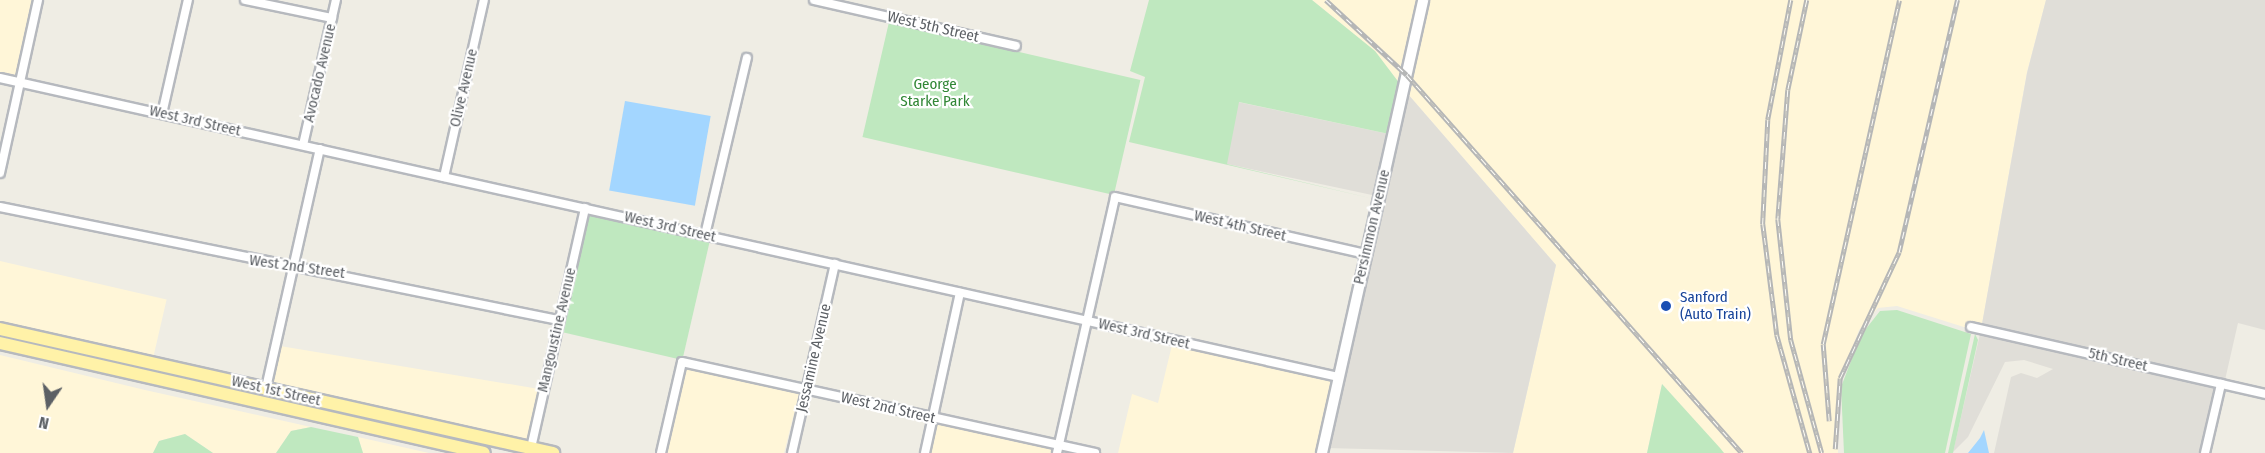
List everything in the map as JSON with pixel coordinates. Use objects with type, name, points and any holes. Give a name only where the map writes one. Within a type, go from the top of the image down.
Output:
[{"type":"main road","name":"West 1st Street","points":[[0,329],[531,450],[553,453]]},
{"type":"main road","points":[[0,335],[15,333]]},
{"type":"main road","name":"West 1st Street","points":[[0,343],[484,453]]},
{"type":"main road","points":[[225,393],[266,388]]},
{"type":"street","points":[[0,173],[38,0]]},
{"type":"street","points":[[162,114],[188,0]]},
{"type":"street","points":[[245,0],[332,18]]},
{"type":"street","name":"Avocado Avenue","points":[[303,145],[336,0]]},
{"type":"street","name":"Olive Avenue","points":[[444,177],[484,0]]},
{"type":"street","name":"West 5th Street","points":[[814,0],[1017,46]]},
{"type":"street","name":"Persimmon Avenue","points":[[1322,453],[1423,0]]},
{"type":"street","points":[[705,235],[747,58]]},
{"type":"street","name":"West 3rd Street","points":[[0,78],[1339,377]]},
{"type":"street","points":[[266,388],[320,149]]},
{"type":"street","name":"West 4th Street","points":[[1086,321],[1115,197],[1366,254]]},
{"type":"street","name":"West 2nd Street","points":[[0,207],[558,320]]},
{"type":"street","name":"Mangoustine Avenue","points":[[531,450],[558,320],[585,208]]},
{"type":"street","name":"Jessamine Avenue","points":[[792,453],[835,264]]},
{"type":"street","points":[[925,453],[960,292]]},
{"type":"street","points":[[1058,449],[1086,321]]},
{"type":"street","name":"5th Street","points":[[1971,327],[2265,394]]},
{"type":"street","name":"West 2nd Street","points":[[661,453],[682,362],[933,418],[1058,449],[1095,453]]},
{"type":"street","points":[[2205,453],[2221,384]]},
{"type":"shaded area","points":[[0,0],[32,0],[15,77],[0,73]]},
{"type":"shaded area","points":[[1312,0],[1419,0],[1400,84],[1375,51]]},
{"type":"shaded area","points":[[1428,0],[2046,0],[2027,72],[1982,324],[1968,321],[1967,328],[1897,306],[1878,308],[1859,330],[1838,386],[1838,453],[1724,453],[1662,384],[1647,453],[1513,453],[1556,265],[1407,93]]},
{"type":"shaded area","points":[[2046,0],[2265,0],[2265,330],[2238,323],[2225,380],[1982,324],[2027,73]]},
{"type":"shaded area","points":[[1407,93],[1556,265],[1513,453],[1327,448]]},
{"type":"shaded area","points":[[1238,102],[1389,134],[1376,196],[1225,164]]},
{"type":"shaded area","points":[[0,261],[167,299],[152,361],[0,326]]},
{"type":"shaded area","points":[[1980,334],[2216,387],[2201,453],[1994,453],[2011,377],[2021,373],[2037,378],[2053,369],[2024,360],[2005,362],[1968,437],[1953,452]]},
{"type":"shaded area","points":[[1172,345],[1334,381],[1317,453],[1118,453],[1132,394],[1158,403]]},
{"type":"shaded area","points":[[280,346],[539,389],[528,441],[271,384]]},
{"type":"shaded area","points":[[0,355],[311,427],[291,431],[276,453],[213,453],[185,434],[159,441],[153,453],[0,453]]},
{"type":"shaded area","points":[[685,368],[799,394],[784,453],[665,453]]},
{"type":"shaded area","points":[[936,424],[1053,449],[1052,453],[929,453]]},
{"type":"shaded area","points":[[358,437],[420,451],[429,453],[363,453]]},
{"type":"green space","points":[[1149,0],[1312,0],[1375,51],[1400,84],[1389,134],[1239,102],[1227,164],[1374,199],[1129,142],[1145,77],[1130,71]]},
{"type":"green space","name":"George Starke Park","points":[[889,22],[1140,80],[1114,195],[862,137]]},
{"type":"green space","points":[[588,213],[710,241],[682,360],[561,332]]},
{"type":"green space","points":[[1897,310],[1971,334],[1945,453],[1844,453],[1841,387],[1861,335],[1880,311]]},
{"type":"green space","points":[[1975,334],[1978,340],[1953,453],[1948,453]]},
{"type":"green space","points":[[1662,384],[1720,448],[1724,453],[1647,453]]},
{"type":"green space","points":[[311,427],[358,437],[363,453],[276,453],[291,431]]},
{"type":"green space","points":[[185,434],[213,453],[153,453],[159,441]]},
{"type":"water","points":[[625,101],[711,116],[695,206],[609,191]]},
{"type":"water","points":[[1984,430],[1989,453],[1968,453],[1980,438]]},
{"type":"railway","points":[[1326,0],[1407,75],[1742,453]]},
{"type":"railway","points":[[1791,0],[1768,120],[1763,224],[1777,335],[1810,453]]},
{"type":"railway","points":[[1807,0],[1788,90],[1778,219],[1791,340],[1822,453]]},
{"type":"railway","points":[[1829,421],[1823,344],[1899,0]]},
{"type":"railway","points":[[1835,449],[1840,378],[1899,252],[1957,0]]},
{"type":"place","name":"Sanford (Auto Train)","points":[[1666,306]]}]
